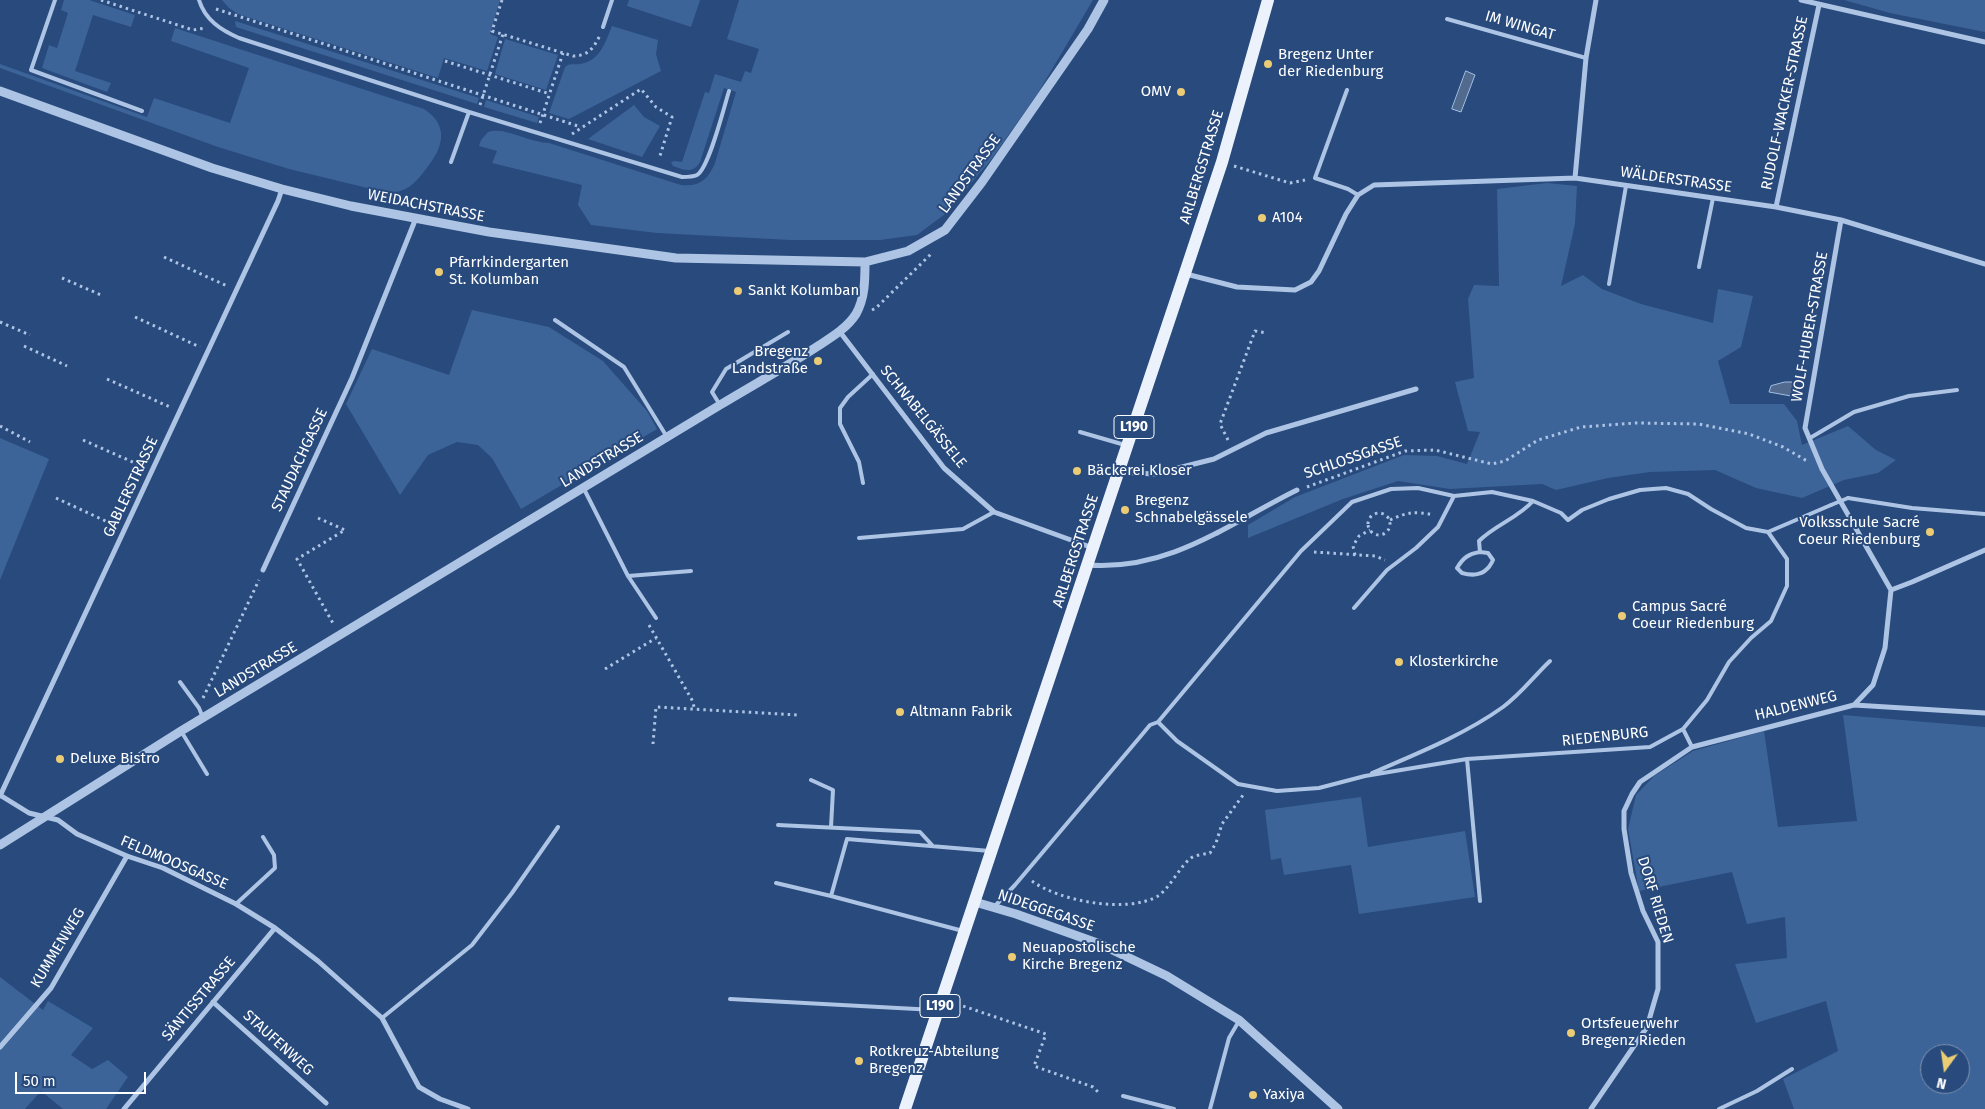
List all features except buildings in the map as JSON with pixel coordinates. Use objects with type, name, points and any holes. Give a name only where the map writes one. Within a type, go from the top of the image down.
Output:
[{"type":"main road","name":"ARLBERGSTRASSE","points":[[904,1109],[1094,548],[1222,162],[1268,0]]},
{"type":"street","name":"LANDSTRASSE","points":[[0,845],[181,732],[840,332],[855,316],[865,287],[864,262],[908,251],[946,230],[982,182],[1088,29],[1104,0]]},
{"type":"street","points":[[1575,178],[1586,58],[1596,0]]},
{"type":"street","points":[[1801,0],[1985,42]]},
{"type":"street","name":"RUDOLF-WACKER-STRASSE","points":[[1776,207],[1819,5]]},
{"type":"street","name":"WEIDACHSTRASSE","points":[[0,91],[212,168],[282,189],[351,206],[566,244],[676,258],[864,262]]},
{"type":"street","name":"WÄLDERSTRASSE","points":[[1358,196],[1374,185],[1575,178],[1776,207],[1841,220],[1985,264]]},
{"type":"street","name":"GABLERSTRASSE","points":[[0,796],[153,471],[282,189]]},
{"type":"street","points":[[1185,274],[1237,287],[1295,290],[1311,282],[1319,271],[1346,214],[1358,196]]},
{"type":"street","name":"STAUDACHGASSE","points":[[264,570],[352,378],[416,218]]},
{"type":"street","name":"WOLF-HUBER-STRASSE","points":[[1810,438],[1805,428],[1841,220]]},
{"type":"street","name":"SCHNABELGÄSSELE","points":[[840,332],[944,468],[994,512],[1094,548]]},
{"type":"street","points":[[1119,472],[1154,474],[1214,459],[1266,433],[1416,389]]},
{"type":"street","points":[[1810,438],[1822,469],[1891,590],[1985,550]]},
{"type":"street","name":"SCHLOSSGASSE","points":[[1088,565],[1136,564],[1172,554],[1206,539],[1297,490]]},
{"type":"street","name":"HALDENWEG","points":[[1624,829],[1624,811],[1640,782],[1692,747],[1854,705],[1873,685],[1884,648],[1891,590]]},
{"type":"street","points":[[1854,705],[1985,712]]},
{"type":"street","name":"FELDMOOSGASSE","points":[[0,796],[30,813],[58,820],[77,834],[127,856],[163,868],[236,904],[275,928],[318,961],[382,1018],[419,1087],[440,1099],[468,1109]]},
{"type":"street","name":"DORF RIEDEN","points":[[1591,1109],[1647,1027],[1658,989],[1658,942],[1643,911],[1631,873],[1624,829]]},
{"type":"street","name":"KUMMENWEG","points":[[0,1047],[51,988],[127,856]]},
{"type":"street","name":"NIDEGGEGASSE","points":[[975,902],[1108,948],[1167,976],[1239,1020],[1332,1107]]},
{"type":"street","name":"SÄNTISSTRASSE","points":[[124,1109],[275,928]]},
{"type":"street","name":"STAUFENWEG","points":[[213,1002],[326,1103]]},
{"type":"lane","points":[[55,0],[31,70],[142,111]]},
{"type":"lane","points":[[603,27],[612,0]]},
{"type":"lane","points":[[199,2],[206,16],[214,24],[239,38],[469,112],[682,177],[698,174],[702,170],[713,144],[729,91]]},
{"type":"lane","name":"IM WINGAT","points":[[1447,19],[1586,58]]},
{"type":"lane","points":[[1347,90],[1315,178],[1348,189],[1358,196]]},
{"type":"lane","points":[[451,162],[469,112]]},
{"type":"lane","points":[[1609,284],[1626,186]]},
{"type":"lane","points":[[1699,267],[1713,198]]},
{"type":"lane","points":[[555,320],[624,367],[667,437]]},
{"type":"lane","points":[[720,405],[712,392],[726,369],[788,332]]},
{"type":"lane","points":[[863,483],[859,462],[840,424],[840,408],[848,397],[873,374]]},
{"type":"lane","points":[[1810,438],[1854,412],[1909,396],[1957,390]]},
{"type":"lane","points":[[1080,432],[1128,446]]},
{"type":"lane","points":[[584,488],[628,576],[656,618]]},
{"type":"lane","points":[[994,907],[1140,736],[1150,725],[1158,722],[1301,551],[1352,502],[1391,489],[1418,488],[1454,496],[1492,492],[1533,501],[1561,513],[1568,520],[1582,510],[1609,499],[1640,490],[1666,488],[1688,494],[1711,510],[1746,528],[1768,532],[1848,498],[1912,508],[1985,514]]},
{"type":"lane","points":[[1354,608],[1387,570],[1438,527],[1454,496]]},
{"type":"lane","points":[[1480,552],[1479,541],[1490,530],[1525,510],[1533,501]]},
{"type":"lane","points":[[860,538],[963,529],[994,512]]},
{"type":"lane","name":"RIEDENBURG","points":[[1158,722],[1177,741],[1238,784],[1277,792],[1310,789],[1364,776],[1467,759],[1650,747],[1683,729],[1707,700],[1729,662],[1751,638],[1771,621],[1787,586],[1787,559],[1768,532]]},
{"type":"lane","points":[[1480,552],[1488,553],[1493,560],[1489,569],[1479,575],[1462,573],[1458,568],[1462,560],[1470,554],[1480,552]]},
{"type":"lane","points":[[628,576],[691,571]]},
{"type":"lane","points":[[1364,776],[1463,730],[1502,708],[1520,693],[1550,661]]},
{"type":"lane","points":[[180,682],[199,708],[203,719]]},
{"type":"lane","points":[[1683,729],[1692,747]]},
{"type":"lane","points":[[181,732],[207,774]]},
{"type":"lane","points":[[1467,759],[1480,901]]},
{"type":"lane","points":[[811,780],[834,790],[831,828]]},
{"type":"lane","points":[[778,825],[920,832],[932,845]]},
{"type":"lane","points":[[382,1018],[472,945],[512,893],[558,827]]},
{"type":"lane","points":[[236,904],[275,868],[274,855],[263,837]]},
{"type":"lane","points":[[831,896],[847,839],[992,851]]},
{"type":"lane","points":[[776,883],[965,932]]},
{"type":"lane","points":[[730,999],[938,1010]]},
{"type":"lane","points":[[1210,1109],[1229,1038],[1239,1020]]},
{"type":"lane","points":[[1718,1109],[1757,1091],[1792,1070]]},
{"type":"lane","points":[[1123,1096],[1174,1109]]},
{"type":"path","points":[[101,0],[193,30],[201,30],[214,24]]},
{"type":"path","points":[[502,0],[492,31],[563,53],[578,56],[590,51],[596,45],[603,27]]},
{"type":"path","points":[[199,2],[582,128]]},
{"type":"path","points":[[477,114],[503,34]]},
{"type":"path","points":[[537,132],[563,53]]},
{"type":"path","points":[[445,61],[550,94]]},
{"type":"path","points":[[563,140],[641,89],[656,107],[672,117],[655,169]]},
{"type":"path","points":[[1222,162],[1290,183],[1315,178]]},
{"type":"path","points":[[855,316],[876,308],[937,249],[946,230]]},
{"type":"path","points":[[164,257],[236,290]]},
{"type":"path","points":[[62,278],[101,295]]},
{"type":"path","points":[[135,317],[208,351]]},
{"type":"path","points":[[0,322],[30,335]]},
{"type":"path","points":[[1233,450],[1220,424],[1255,331],[1267,333]]},
{"type":"path","points":[[24,346],[67,366]]},
{"type":"path","points":[[107,379],[180,412]]},
{"type":"path","name":"SCHLOSSGASSE","points":[[1297,490],[1405,451],[1435,450],[1492,464],[1505,461],[1538,440],[1582,427],[1636,422],[1699,424],[1750,434],[1783,447],[1805,460]]},
{"type":"path","points":[[0,426],[30,442]]},
{"type":"path","points":[[83,440],[153,471]]},
{"type":"path","points":[[56,498],[125,530]]},
{"type":"path","points":[[1390,520],[1407,512],[1420,512],[1443,517]]},
{"type":"path","points":[[1374,514],[1385,515],[1390,520],[1390,527],[1386,534],[1375,535],[1370,530],[1368,523],[1374,514]]},
{"type":"path","points":[[318,518],[345,530],[297,559],[340,636]]},
{"type":"path","points":[[1354,554],[1353,546],[1359,536],[1370,530]]},
{"type":"path","points":[[1301,551],[1376,556],[1395,564]]},
{"type":"path","points":[[199,708],[264,570]]},
{"type":"path","points":[[647,623],[692,700],[695,710]]},
{"type":"path","points":[[606,669],[656,638]]},
{"type":"path","points":[[654,744],[656,708],[798,715]]},
{"type":"path","points":[[1024,874],[1040,887],[1061,896],[1100,903],[1135,903],[1158,895],[1191,858],[1210,853],[1216,843],[1222,824],[1250,786]]},
{"type":"path","points":[[956,1004],[1025,1025],[1046,1034],[1034,1066],[1093,1087],[1099,1093]]},
{"type":"shaded area","points":[[64,0],[89,0],[135,15],[131,27],[93,15],[75,71],[111,83],[107,92],[42,68],[49,45],[57,48],[68,13],[61,10]]},
{"type":"shaded area","points":[[222,0],[500,0],[490,34],[498,37],[487,71],[444,58],[438,78],[238,14]]},
{"type":"shaded area","points":[[629,0],[700,0],[691,27],[627,6]]},
{"type":"shaded area","points":[[739,0],[1093,0],[1038,93],[990,161],[945,214],[917,235],[880,240],[791,240],[657,233],[591,225],[578,205],[582,185],[492,163],[497,151],[479,146],[481,140],[488,132],[502,131],[549,143],[681,185],[693,185],[702,181],[709,174],[715,163],[736,92],[724,88],[700,162],[697,166],[691,170],[685,170],[673,166],[671,162],[682,162],[705,92],[709,93],[715,74],[741,82],[745,71],[751,73],[759,49],[727,39]]},
{"type":"shaded area","points":[[1844,0],[1985,0],[1985,32],[1890,13]]},
{"type":"shaded area","points":[[235,21],[479,98],[477,104],[236,27]]},
{"type":"shaded area","points":[[612,26],[658,40],[656,54],[661,71],[569,119],[549,113],[565,67],[587,62],[597,55],[607,39]]},
{"type":"shaded area","points":[[175,28],[424,109],[438,123],[441,130],[440,145],[437,153],[421,175],[410,186],[398,192],[384,192],[289,169],[218,147],[0,68],[0,64],[147,117],[154,98],[230,123],[249,68],[171,41]]},
{"type":"shaded area","points":[[505,39],[558,55],[546,90],[495,74]]},
{"type":"shaded area","points":[[1466,71],[1475,75],[1461,112],[1452,109]]},
{"type":"shaded area","points":[[486,100],[539,117],[537,123],[484,107]]},
{"type":"shaded area","points":[[634,105],[644,117],[660,126],[642,157],[588,139]]},
{"type":"shaded area","points":[[1547,183],[1577,186],[1575,224],[1561,286],[1583,275],[1602,289],[1641,304],[1713,323],[1718,289],[1753,296],[1741,347],[1718,361],[1730,404],[1784,404],[1797,421],[1802,445],[1848,426],[1876,450],[1896,460],[1878,473],[1844,480],[1802,498],[1756,488],[1715,470],[1650,472],[1608,478],[1556,490],[1542,484],[1450,489],[1398,481],[1343,499],[1248,538],[1248,525],[1295,497],[1404,455],[1437,456],[1467,464],[1480,432],[1468,431],[1455,382],[1474,378],[1468,299],[1474,285],[1499,286],[1497,189]]},
{"type":"shaded area","points":[[472,310],[549,327],[603,361],[647,411],[657,429],[521,509],[492,458],[478,445],[457,442],[428,455],[400,495],[346,404],[372,349],[449,375]]},
{"type":"shaded area","points":[[1792,382],[1795,394],[1791,396],[1769,392],[1771,386]]},
{"type":"shaded area","points":[[0,438],[49,459],[0,580]]},
{"type":"shaded area","points":[[1843,715],[1985,727],[1985,1109],[1794,1109],[1783,1079],[1838,1051],[1826,1001],[1756,1023],[1735,964],[1787,958],[1785,917],[1747,924],[1732,872],[1639,891],[1628,829],[1636,795],[1654,776],[1693,751],[1764,731],[1778,827],[1857,821]]},
{"type":"shaded area","points":[[1361,797],[1368,847],[1465,831],[1475,897],[1359,914],[1351,865],[1284,875],[1281,858],[1271,860],[1265,810]]},
{"type":"shaded area","points":[[0,977],[43,1010],[48,1001],[93,1028],[71,1055],[92,1069],[108,1060],[128,1077],[106,1109],[63,1109],[41,1091],[25,1109],[0,1109]]},
{"type":"place","name":"Bregenz Unter der Riedenburg","points":[[1268,64]]},
{"type":"place","name":"OMV","points":[[1181,92]]},
{"type":"place","name":"A104","points":[[1262,218]]},
{"type":"place","name":"Pfarrkindergarten St. Kolumban","points":[[439,272]]},
{"type":"place","name":"Sankt Kolumban","points":[[738,291]]},
{"type":"place","name":"Bregenz Landstraße","points":[[818,361]]},
{"type":"place","name":"Bäckerei Kloser","points":[[1077,471]]},
{"type":"place","name":"Bregenz Schnabelgässele","points":[[1125,510]]},
{"type":"place","name":"Volksschule Sacré Coeur Riedenburg","points":[[1930,532]]},
{"type":"place","name":"Campus Sacré Coeur Riedenburg","points":[[1622,616]]},
{"type":"place","name":"Klosterkirche","points":[[1399,662]]},
{"type":"place","name":"Altmann Fabrik","points":[[900,712]]},
{"type":"place","name":"Deluxe Bistro","points":[[60,759]]},
{"type":"place","name":"Neuapostolische Kirche Bregenz","points":[[1012,957]]},
{"type":"place","name":"Ortsfeuerwehr Bregenz Rieden","points":[[1571,1033]]},
{"type":"place","name":"Rotkreuz-Abteilung Bregenz","points":[[859,1061]]},
{"type":"place","name":"Yaxiya","points":[[1253,1095]]}]
